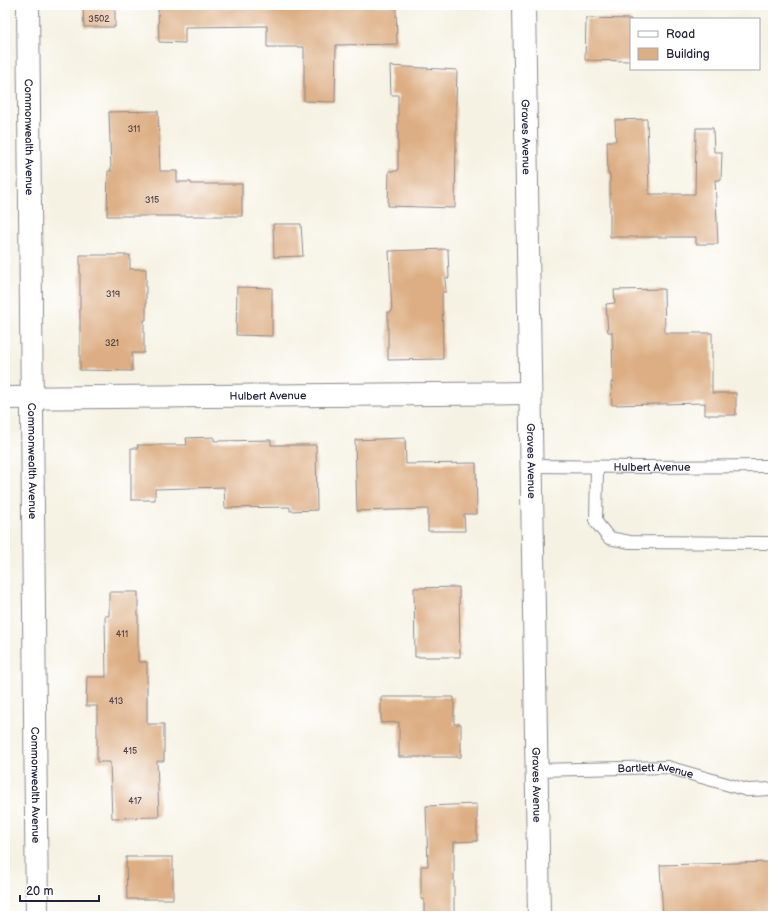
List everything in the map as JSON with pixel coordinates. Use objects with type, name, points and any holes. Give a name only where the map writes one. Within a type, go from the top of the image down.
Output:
[{"type":"street","name":"Commonwealth Avenue","points":[[28,5],[37,916]]},
{"type":"street","name":"Graves Avenue","points":[[524,5],[539,916]]},
{"type":"street","name":"Hulbert Avenue","points":[[5,398],[530,393]]},
{"type":"lane","name":"Hulbert Avenue","points":[[531,466],[773,466]]},
{"type":"lane","points":[[597,467],[596,522],[609,538],[630,542],[773,543]]},
{"type":"lane","name":"Bartlett Avenue","points":[[536,770],[667,767],[747,790],[773,789]]},
{"type":"building","points":[[83,5],[115,5],[115,27],[84,27]]},
{"type":"building","points":[[158,5],[396,5],[397,44],[336,45],[335,102],[304,101],[304,47],[267,47],[267,26],[185,27],[185,43],[159,42]]},
{"type":"building","points":[[586,18],[630,19],[630,61],[585,60]]},
{"type":"building","points":[[390,66],[457,70],[455,208],[388,206],[389,171],[398,171],[398,95],[391,95]]},
{"type":"building","points":[[158,111],[160,171],[177,171],[177,182],[191,182],[191,184],[242,184],[242,216],[107,216],[108,171],[111,171],[109,112]]},
{"type":"building","points":[[647,119],[649,194],[695,194],[696,128],[713,128],[714,152],[722,152],[721,180],[715,180],[718,244],[696,244],[696,237],[610,237],[610,174],[608,174],[607,141],[616,141],[615,120]]},
{"type":"building","points":[[273,224],[301,224],[303,256],[274,257]]},
{"type":"building","points":[[448,249],[449,278],[445,278],[446,292],[442,292],[443,359],[388,360],[388,312],[392,312],[389,251]]},
{"type":"building","points":[[80,255],[130,255],[130,269],[146,269],[146,320],[144,320],[144,353],[132,353],[132,371],[80,370]]},
{"type":"building","points":[[237,287],[272,288],[272,336],[236,335]]},
{"type":"building","points":[[664,289],[665,333],[712,333],[712,393],[736,393],[736,415],[705,415],[705,403],[612,405],[612,332],[608,332],[606,304],[615,303],[614,290]]},
{"type":"building","points":[[214,437],[214,441],[271,440],[271,445],[316,445],[317,510],[290,511],[290,507],[225,508],[224,487],[155,489],[155,500],[131,500],[131,448],[138,448],[137,445],[187,445],[186,438]]},
{"type":"building","points":[[405,438],[406,464],[476,463],[477,514],[464,514],[465,531],[428,531],[428,509],[357,511],[355,440]]},
{"type":"building","points":[[459,587],[460,657],[415,657],[414,588]]},
{"type":"building","points":[[109,592],[138,592],[138,662],[147,662],[147,724],[164,724],[164,761],[157,761],[159,817],[112,818],[110,762],[97,762],[97,706],[86,706],[87,677],[106,677],[105,616],[109,616]]},
{"type":"building","points":[[381,697],[454,697],[454,724],[461,724],[461,757],[399,757],[399,722],[381,723]]},
{"type":"building","points":[[477,804],[477,841],[454,842],[454,916],[424,916],[424,899],[421,899],[421,866],[428,866],[426,806]]},
{"type":"building","points":[[126,857],[173,857],[173,899],[127,899]]},
{"type":"building","points":[[773,862],[773,916],[663,916],[660,865]]}]
